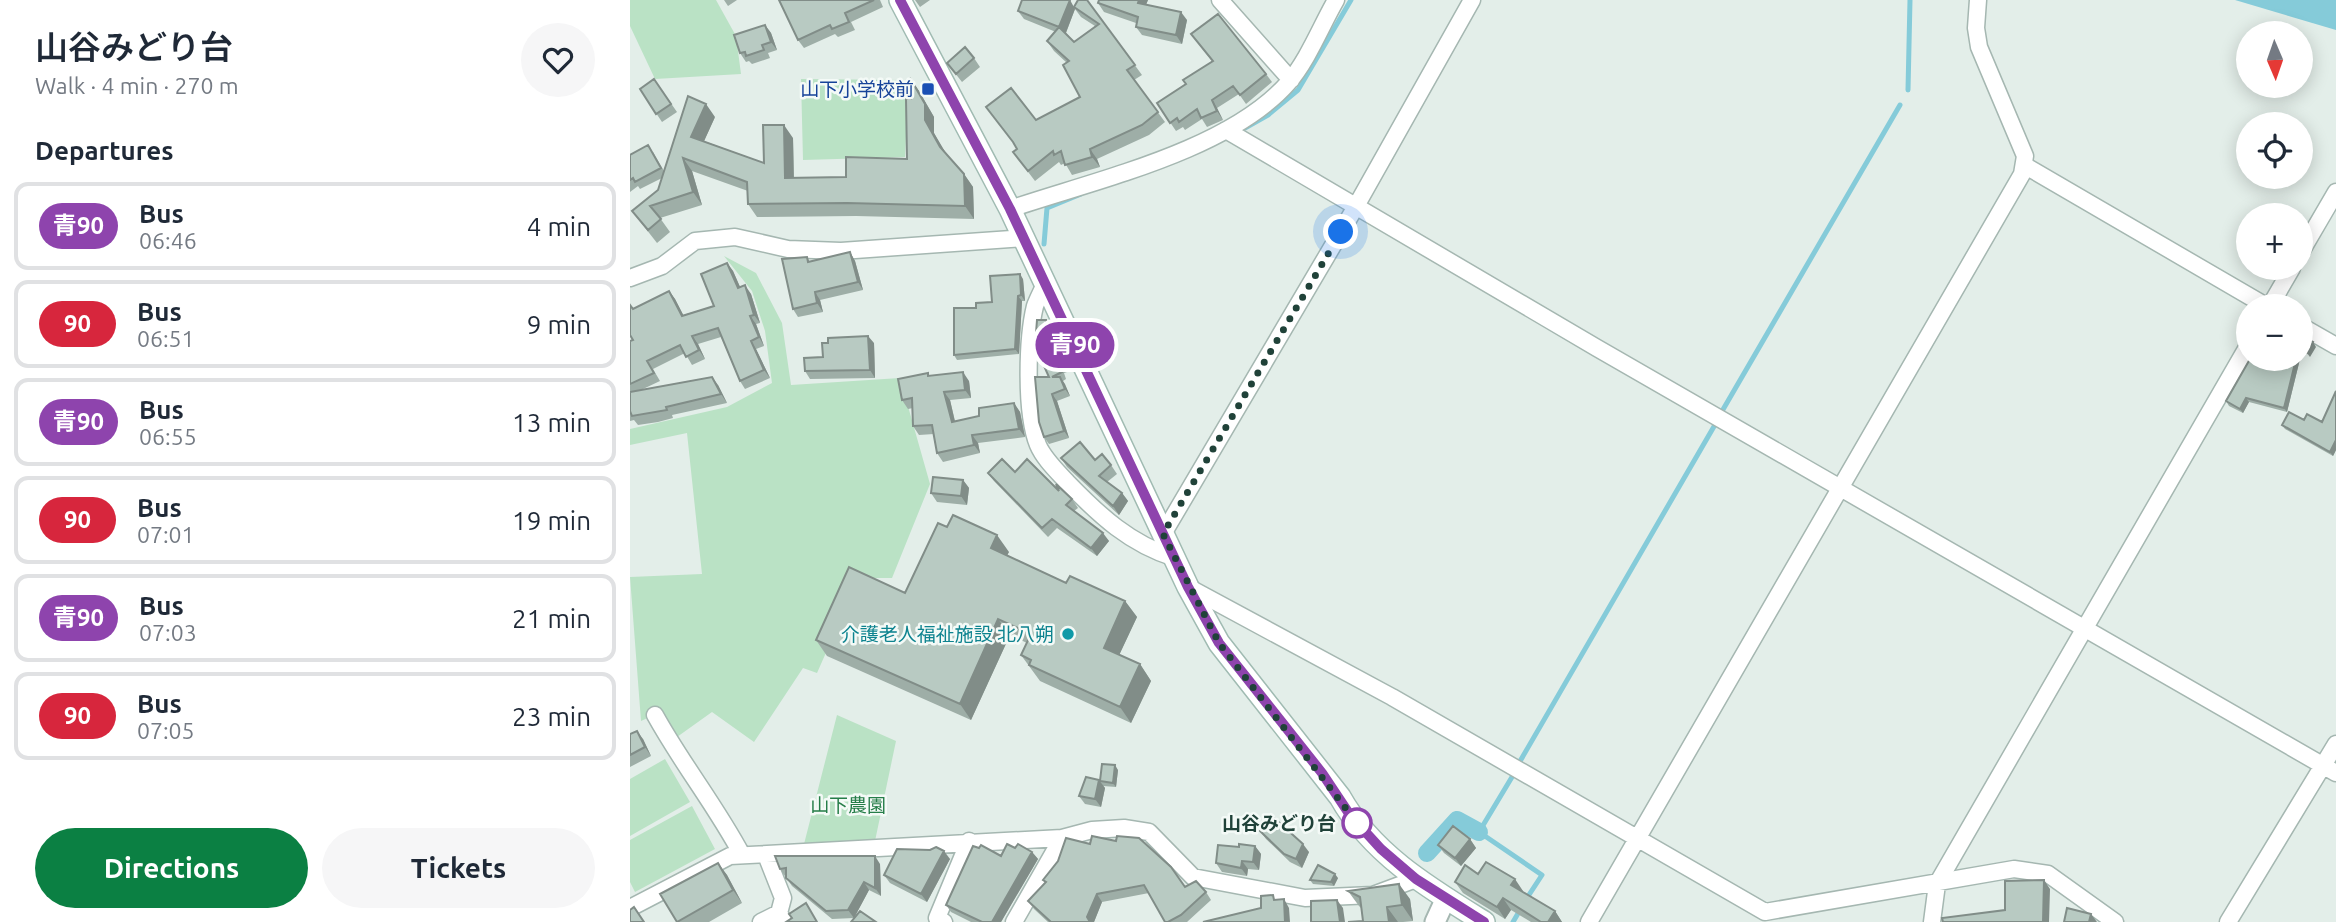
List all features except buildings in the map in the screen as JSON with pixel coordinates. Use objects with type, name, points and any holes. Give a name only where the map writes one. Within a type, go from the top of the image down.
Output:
[{"type":"main road","points":[[900,0],[1046,281],[1188,587],[1219,643],[1322,773],[1350,815],[1381,849],[1416,879],[1483,922]]},
{"type":"street","points":[[1220,0],[1291,80]]},
{"type":"street","points":[[1010,209],[1186,149],[1226,130],[1267,105],[1291,80],[1336,0]]},
{"type":"street","points":[[1163,534],[1355,208],[1472,0]]},
{"type":"street","points":[[1589,922],[2024,165],[2025,156],[1979,47],[1978,0]]},
{"type":"street","points":[[1226,130],[1355,208],[2330,769]]},
{"type":"street","points":[[2024,165],[2247,294]]},
{"type":"street","points":[[2313,231],[2336,192]]},
{"type":"street","points":[[630,278],[662,266],[695,241],[735,237],[788,249],[841,251],[1024,238]]},
{"type":"street","points":[[1046,281],[1035,306],[1030,356],[1031,413],[1038,445],[1051,465],[1111,526],[1150,550],[1175,558]]},
{"type":"street","points":[[2313,333],[2336,346]]},
{"type":"street","points":[[1932,922],[1937,884],[2236,366]]},
{"type":"street","points":[[1188,587],[1392,697],[1765,912],[2014,869],[2048,874],[2115,922]]},
{"type":"street","points":[[655,715],[679,759],[720,814],[742,855]]},
{"type":"street","points":[[2228,922],[2330,769],[2336,744]]},
{"type":"street","points":[[630,908],[730,856],[1062,838],[1092,830],[1124,828],[1149,832],[1193,877],[1305,898],[1373,895],[1416,879]]},
{"type":"street","points":[[1021,919],[1062,838]]},
{"type":"street","points":[[944,922],[937,918],[969,841]]},
{"type":"street","points":[[761,922],[781,917],[783,898],[765,855]]},
{"type":"street","points":[[1435,922],[1446,898]]},
{"type":"green space","points":[[630,0],[716,0],[736,36],[741,74],[655,79],[630,26]]},
{"type":"green space","points":[[801,79],[901,80],[908,96],[905,157],[803,160]]},
{"type":"green space","points":[[724,256],[756,273],[782,323],[791,385],[900,378],[930,484],[892,578],[859,578],[817,673],[803,668],[754,742],[712,712],[677,737],[663,711],[641,721],[630,577],[702,574],[687,433],[630,445],[630,429],[727,407],[772,383],[765,331],[752,291]]},
{"type":"green space","name":"山下農園","points":[[837,715],[896,741],[875,841],[803,848]]},
{"type":"green space","points":[[665,759],[690,802],[630,836],[630,779]]},
{"type":"green space","points":[[692,806],[715,849],[635,892],[630,882],[630,840]]},
{"type":"water","points":[[2235,0],[2336,0],[2336,30],[2314,23],[2314,21],[2306,21]]},
{"type":"waterway","points":[[1245,128],[1268,115],[1298,90],[1351,0]]},
{"type":"waterway","points":[[1908,90],[1910,0]]},
{"type":"waterway","points":[[1721,413],[1900,105]]},
{"type":"waterway","points":[[1044,244],[1047,208],[1081,194]]},
{"type":"waterway","points":[[1519,763],[1716,423]]},
{"type":"waterway","points":[[1512,777],[1479,832],[1542,875],[1525,901]]},
{"type":"waterway","points":[[1427,853],[1457,820],[1479,832]]},
{"type":"waterway","points":[[1513,922],[1520,910]]},
{"type":"bus line","name":"青90","points":[[900,0],[1046,281],[1188,587],[1219,643],[1322,773],[1350,815],[1381,849],[1416,879],[1484,922]]},
{"type":"place","name":"山下小学校前","points":[[928,89]]},
{"type":"place","name":"介護老人福祉施設 北八朔","points":[[1068,634]]},
{"type":"place","name":"山谷みどり台","points":[[1357,823]]},
{"type":"route","points":[[1341,232],[1163,534],[1219,643],[1322,773],[1357,823]]}]
